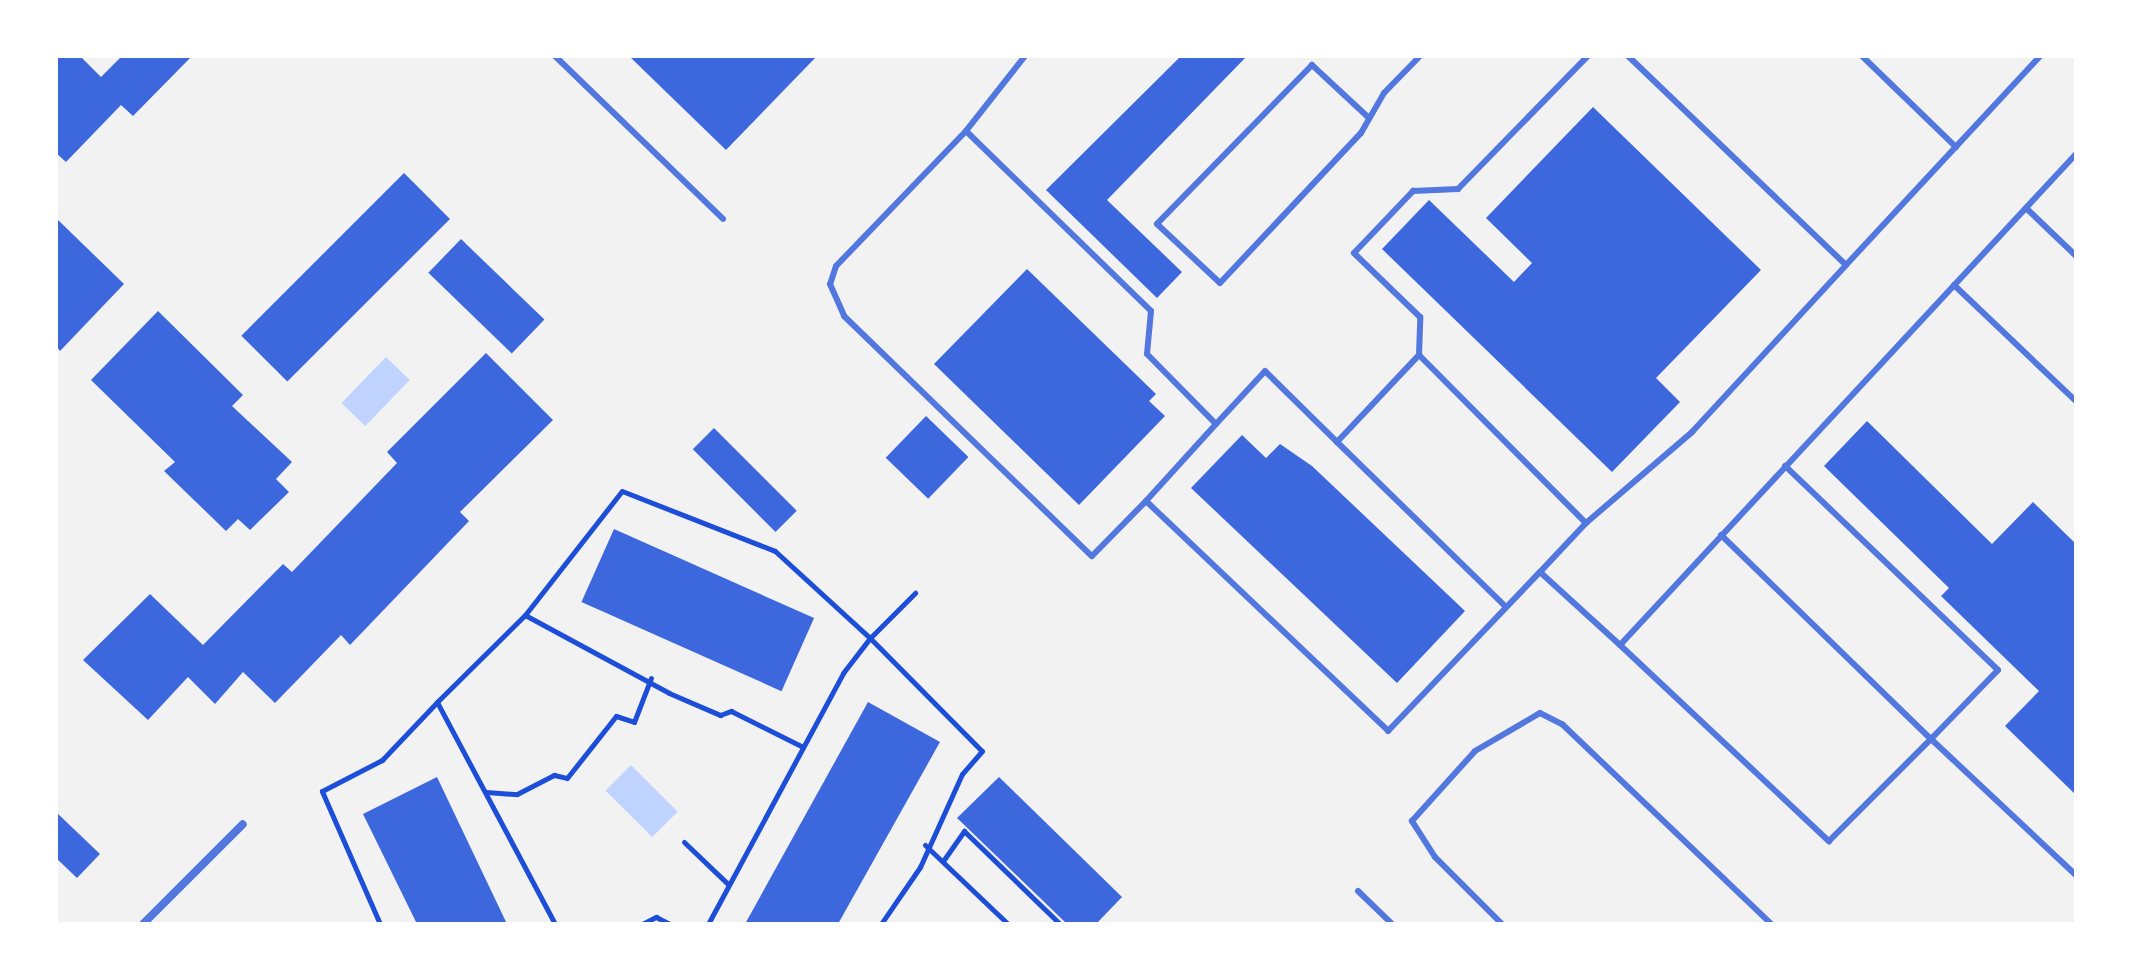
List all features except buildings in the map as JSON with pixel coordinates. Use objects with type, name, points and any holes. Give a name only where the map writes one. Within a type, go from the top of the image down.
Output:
[{"type":"street","points":[[143,924],[243,824]]},
{"type":"lane","points":[[555,56],[723,219]]},
{"type":"lane","points":[[1025,56],[966,131],[836,266],[830,284],[834,303],[1092,556],[1265,371],[1506,607]]},
{"type":"lane","points":[[1369,118],[1312,65],[1157,224],[1220,283],[1369,118],[1420,56]]},
{"type":"lane","points":[[1337,442],[1419,355],[1420,317],[1354,253],[1413,191],[1458,189],[1588,56]]},
{"type":"lane","points":[[1628,56],[1846,265]]},
{"type":"lane","points":[[1862,56],[1956,147]]},
{"type":"lane","points":[[1146,501],[1388,731],[1586,523],[1692,432],[2040,56]]},
{"type":"lane","points":[[966,131],[1151,311],[1147,354],[1216,424]]},
{"type":"lane","points":[[1620,645],[2076,154]]},
{"type":"lane","points":[[2026,208],[2076,256]]},
{"type":"lane","points":[[1954,285],[2076,401]]},
{"type":"lane","points":[[1419,355],[1586,523]]},
{"type":"lane","points":[[1540,572],[1829,841],[1998,670],[1785,466]]},
{"type":"lane","points":[[1721,535],[2076,875]]},
{"type":"lane","points":[[1502,924],[1435,857],[1412,821],[1475,751],[1540,713],[1562,724],[1771,924]]},
{"type":"lane","points":[[1358,891],[1392,924]]},
{"type":"path","points":[[380,924],[322,791],[382,760],[525,615],[622,491],[775,551],[870,638],[982,751],[925,845],[920,867],[881,924]]},
{"type":"path","points":[[708,924],[803,747],[870,638],[915,593]]},
{"type":"path","points":[[525,615],[651,678],[669,693],[720,715],[731,711],[803,747]]},
{"type":"path","points":[[486,792],[517,794],[554,775],[567,778],[616,716],[634,722],[651,678]]},
{"type":"path","points":[[437,702],[555,924]]},
{"type":"path","points":[[943,861],[964,831],[1060,924]]},
{"type":"path","points":[[684,842],[729,885]]},
{"type":"path","points":[[925,845],[1008,924]]},
{"type":"path","points":[[642,924],[656,917],[670,924]]},
{"type":"water","points":[[386,357],[410,380],[365,426],[342,403]]},
{"type":"water","points":[[631,765],[678,812],[652,837],[606,790]]}]
